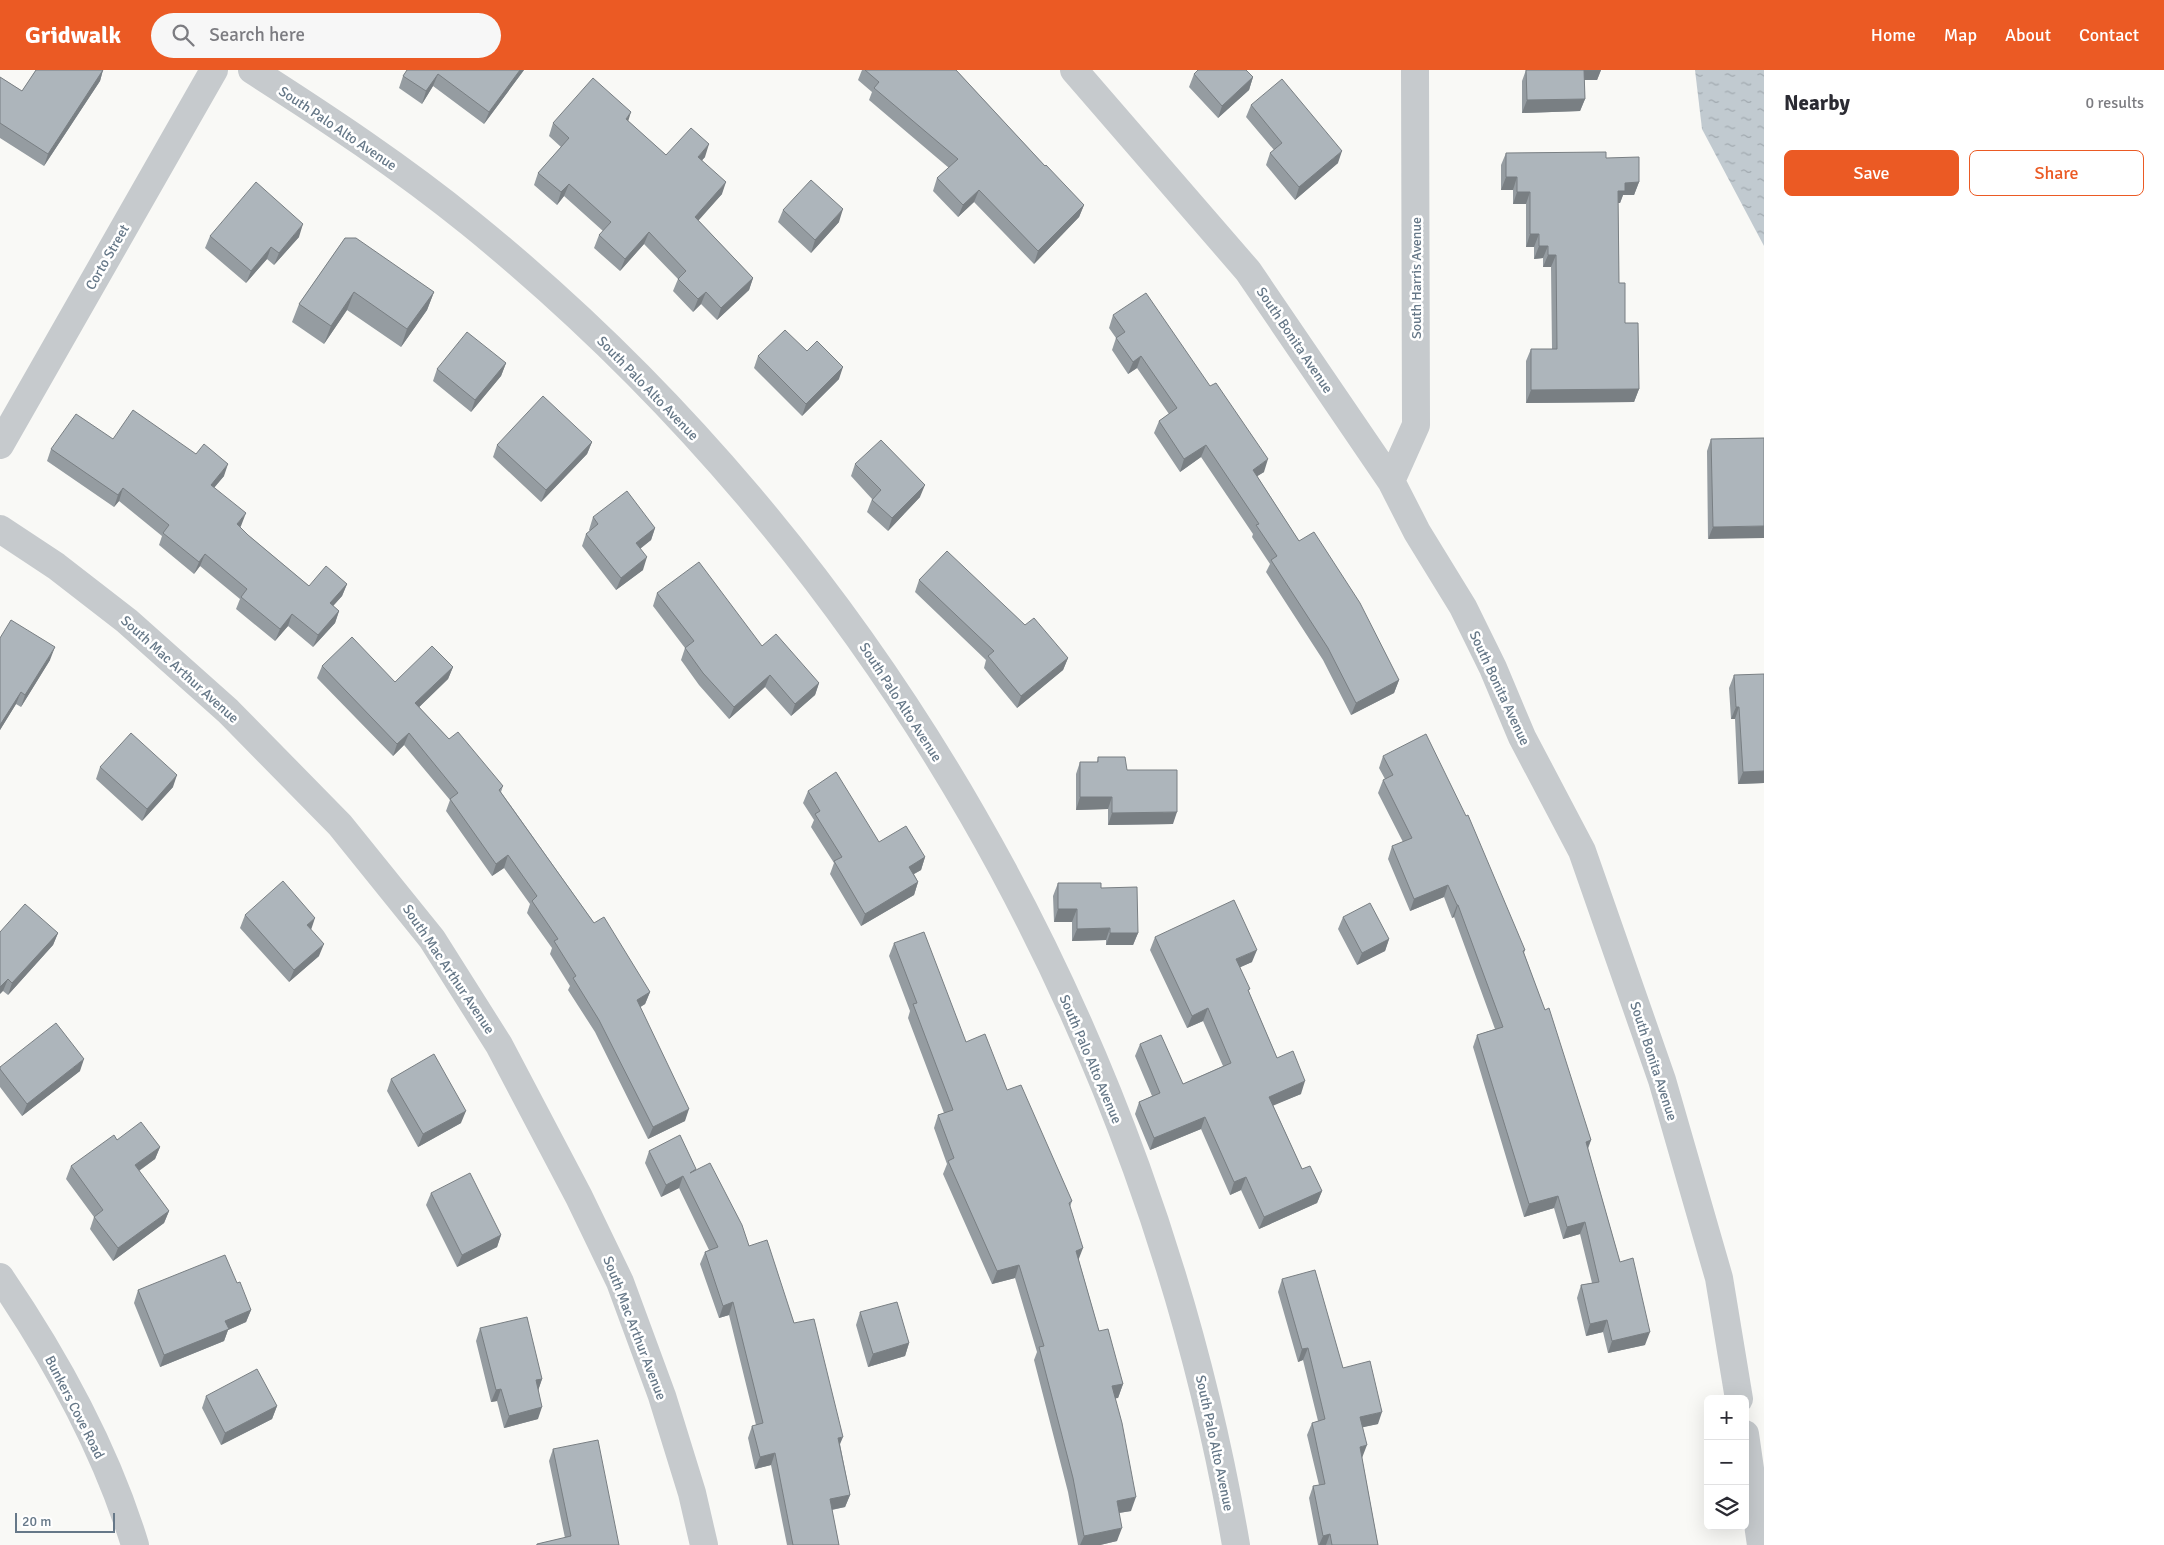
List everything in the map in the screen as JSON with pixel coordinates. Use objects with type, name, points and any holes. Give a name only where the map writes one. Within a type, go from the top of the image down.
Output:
[{"type":"street","name":"Corto Street","points":[[0,445],[214,70]]},
{"type":"street","name":"South Palo Alto Avenue","points":[[252,70],[347,132],[442,201],[512,258],[603,341],[662,400],[765,514],[837,606],[900,697],[985,836],[1022,904],[1103,1083],[1151,1209],[1181,1303],[1215,1438],[1236,1545]]},
{"type":"street","name":"South Bonita Avenue","points":[[1074,70],[1248,271],[1391,481],[1417,532],[1463,607],[1493,668],[1522,737],[1582,851],[1662,1080],[1717,1269],[1738,1395]]},
{"type":"street","name":"South Harris Avenue","points":[[1391,481],[1416,425],[1414,70]]},
{"type":"street","name":"South Mac Arthur Avenue","points":[[0,529],[56,566],[128,621],[228,712],[340,825],[432,939],[499,1044],[580,1197],[620,1282],[662,1396],[692,1494],[704,1545]]},
{"type":"street","name":"Bunkers Cove Road","points":[[0,1277],[52,1362],[91,1434],[116,1491],[136,1545]]},
{"type":"street","points":[[1746,1440],[1761,1545]]},
{"type":"water","points":[[1695,70],[1764,70],[1764,246],[1702,129]]},
{"type":"building","points":[[36,70],[103,70],[48,154],[0,123],[0,77],[22,91]]},
{"type":"building","points":[[407,70],[520,70],[489,112],[438,74],[426,91],[403,76]]},
{"type":"building","points":[[865,70],[956,70],[1084,205],[1038,251],[979,190],[963,205],[937,178],[958,159],[874,88],[879,82]]},
{"type":"building","points":[[1198,70],[1246,70],[1253,77],[1222,106],[1194,74]]},
{"type":"building","points":[[1526,70],[1584,70],[1585,99],[1527,100]]},
{"type":"building","points":[[593,78],[631,112],[626,119],[666,155],[691,128],[709,144],[698,157],[726,182],[695,217],[753,278],[721,308],[706,292],[698,299],[678,279],[686,271],[649,232],[625,259],[599,235],[611,222],[569,184],[561,192],[538,173],[569,138],[553,123]]},
{"type":"building","points":[[1282,79],[1342,151],[1299,187],[1270,153],[1282,143],[1251,105]]},
{"type":"building","points":[[1606,152],[1606,158],[1639,157],[1639,182],[1625,183],[1625,191],[1618,191],[1619,283],[1625,283],[1625,323],[1638,323],[1639,389],[1531,390],[1531,349],[1557,349],[1556,255],[1548,255],[1548,246],[1539,246],[1539,234],[1530,234],[1530,192],[1517,192],[1517,177],[1506,177],[1506,153]]},
{"type":"building","points":[[811,180],[843,209],[815,240],[783,210]]},
{"type":"building","points":[[256,182],[303,224],[279,253],[271,247],[251,271],[210,236]]},
{"type":"building","points":[[345,238],[356,238],[434,292],[407,329],[354,292],[331,326],[299,304]]},
{"type":"building","points":[[1146,293],[1210,386],[1216,383],[1268,459],[1253,470],[1299,541],[1314,532],[1360,603],[1399,680],[1356,703],[1328,648],[1271,560],[1277,556],[1256,525],[1259,524],[1206,445],[1184,459],[1159,421],[1177,408],[1141,356],[1133,362],[1116,338],[1125,332],[1113,315]]},
{"type":"building","points":[[785,330],[807,351],[817,341],[843,367],[806,404],[758,356]]},
{"type":"building","points":[[467,332],[506,363],[475,400],[437,369]]},
{"type":"building","points":[[543,396],[592,442],[546,490],[497,445]]},
{"type":"building","points":[[133,410],[196,454],[204,444],[228,464],[211,485],[246,513],[237,524],[309,586],[326,566],[347,584],[330,603],[339,611],[318,635],[292,614],[280,629],[241,597],[247,589],[205,554],[199,562],[163,533],[169,525],[123,488],[118,495],[51,449],[76,414],[113,439]]},
{"type":"building","points":[[1764,438],[1764,526],[1713,527],[1711,439]]},
{"type":"building","points":[[881,440],[925,485],[892,518],[872,500],[881,490],[855,464]]},
{"type":"building","points":[[627,491],[655,528],[636,543],[647,557],[621,578],[586,534],[598,524],[593,517]]},
{"type":"building","points":[[947,551],[1025,625],[1034,618],[1068,658],[1021,696],[988,656],[994,651],[919,580]]},
{"type":"building","points":[[699,562],[762,646],[776,634],[819,683],[795,704],[770,675],[734,707],[703,673],[685,648],[694,641],[657,593]]},
{"type":"building","points":[[11,620],[55,647],[25,695],[21,692],[0,725],[0,638]]},
{"type":"building","points":[[352,637],[395,682],[432,646],[453,667],[415,703],[449,739],[458,732],[503,786],[499,790],[594,923],[604,917],[650,992],[637,1000],[689,1109],[653,1127],[599,1020],[573,978],[576,976],[554,941],[558,939],[532,901],[537,896],[508,855],[496,864],[450,799],[458,793],[409,733],[397,744],[322,666]]},
{"type":"building","points":[[1764,674],[1764,771],[1743,772],[1739,707],[1736,707],[1734,675]]},
{"type":"building","points":[[131,733],[177,775],[147,809],[100,767]]},
{"type":"building","points":[[1426,734],[1466,816],[1468,815],[1525,950],[1523,951],[1545,1010],[1549,1008],[1591,1140],[1586,1142],[1620,1262],[1633,1258],[1650,1332],[1612,1341],[1607,1320],[1590,1324],[1581,1285],[1599,1282],[1585,1222],[1567,1227],[1558,1196],[1529,1204],[1477,1035],[1503,1027],[1458,905],[1448,885],[1414,899],[1392,846],[1412,838],[1383,780],[1393,775],[1383,756]]},
{"type":"building","points":[[1098,757],[1125,757],[1127,770],[1177,770],[1177,812],[1112,813],[1112,797],[1080,797],[1080,762],[1098,762]]},
{"type":"building","points":[[836,772],[879,842],[906,826],[925,857],[909,867],[918,882],[865,914],[834,861],[842,857],[815,814],[820,811],[808,791]]},
{"type":"building","points":[[283,881],[315,918],[307,925],[324,944],[294,970],[245,915]]},
{"type":"building","points":[[1058,883],[1101,883],[1101,888],[1137,887],[1138,933],[1110,933],[1110,928],[1077,929],[1077,909],[1058,909]]},
{"type":"building","points":[[1234,900],[1257,950],[1236,959],[1250,989],[1248,990],[1277,1058],[1293,1051],[1305,1081],[1269,1097],[1302,1169],[1310,1166],[1322,1191],[1264,1217],[1246,1177],[1234,1182],[1205,1117],[1154,1138],[1139,1102],[1160,1093],[1140,1044],[1161,1035],[1183,1084],[1231,1063],[1208,1008],[1192,1016],[1155,937]]},
{"type":"building","points":[[1370,903],[1389,939],[1362,953],[1343,917]]},
{"type":"building","points":[[25,904],[58,933],[12,983],[8,979],[0,987],[0,932]]},
{"type":"building","points":[[924,932],[966,1042],[985,1034],[1007,1090],[1021,1085],[1072,1201],[1069,1203],[1083,1248],[1076,1251],[1099,1331],[1108,1329],[1123,1384],[1112,1386],[1122,1423],[1136,1497],[1117,1501],[1122,1528],[1084,1536],[1073,1478],[1039,1347],[1044,1346],[1019,1265],[997,1271],[948,1161],[954,1158],[938,1115],[953,1110],[913,1004],[917,1003],[894,943]]},
{"type":"building","points":[[56,1023],[84,1059],[27,1104],[0,1067]]},
{"type":"building","points":[[434,1054],[466,1111],[423,1134],[391,1079]]},
{"type":"building","points":[[141,1122],[160,1147],[135,1165],[169,1211],[118,1248],[94,1217],[103,1210],[71,1166],[114,1135],[117,1140]]},
{"type":"building","points":[[680,1135],[696,1169],[690,1173],[710,1163],[742,1225],[749,1246],[767,1240],[794,1323],[814,1319],[843,1437],[838,1438],[850,1495],[830,1499],[839,1545],[793,1545],[775,1453],[760,1457],[752,1426],[763,1423],[733,1302],[723,1306],[705,1252],[718,1247],[683,1176],[666,1185],[649,1151]]},
{"type":"building","points":[[470,1173],[501,1235],[462,1255],[431,1193]]},
{"type":"building","points":[[225,1255],[237,1283],[240,1282],[251,1310],[225,1321],[229,1329],[164,1355],[138,1290]]},
{"type":"building","points":[[1315,1270],[1343,1368],[1370,1361],[1382,1412],[1360,1417],[1367,1445],[1360,1447],[1378,1545],[1332,1545],[1330,1534],[1323,1536],[1313,1486],[1325,1484],[1312,1423],[1325,1419],[1308,1348],[1302,1349],[1282,1279]]},
{"type":"building","points":[[897,1302],[909,1343],[873,1354],[860,1312]]},
{"type":"building","points":[[527,1317],[542,1379],[536,1380],[542,1407],[509,1416],[501,1389],[496,1390],[480,1328]]},
{"type":"building","points":[[257,1369],[277,1406],[225,1433],[206,1396]]},
{"type":"building","points":[[598,1440],[619,1545],[537,1545],[571,1536],[553,1449]]}]
